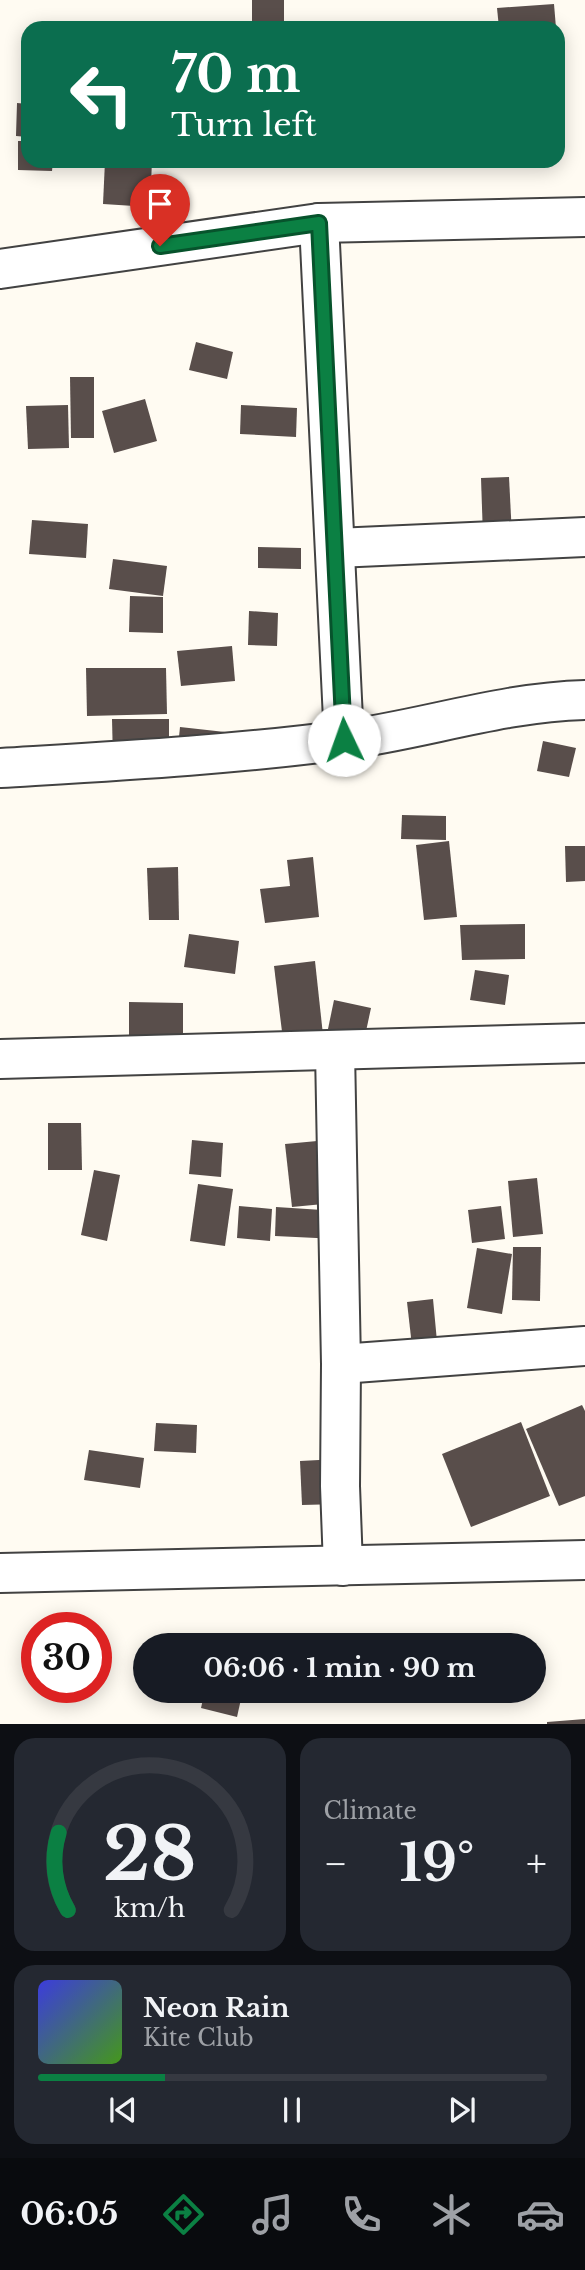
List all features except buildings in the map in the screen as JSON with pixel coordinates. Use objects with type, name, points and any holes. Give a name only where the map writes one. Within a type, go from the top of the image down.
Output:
[{"type":"street","points":[[0,269],[319,223],[585,217]]},
{"type":"street","points":[[319,223],[344,740]]},
{"type":"street","points":[[336,548],[585,537]]},
{"type":"street","points":[[0,768],[155,758],[344,740],[498,709],[585,699]]},
{"type":"street","points":[[0,1059],[585,1043]]},
{"type":"street","points":[[335,1051],[343,1566]]},
{"type":"street","points":[[341,1364],[585,1346]]},
{"type":"street","points":[[0,1573],[585,1560]]},
{"type":"route","points":[[160,246],[319,223],[344,740]]}]
